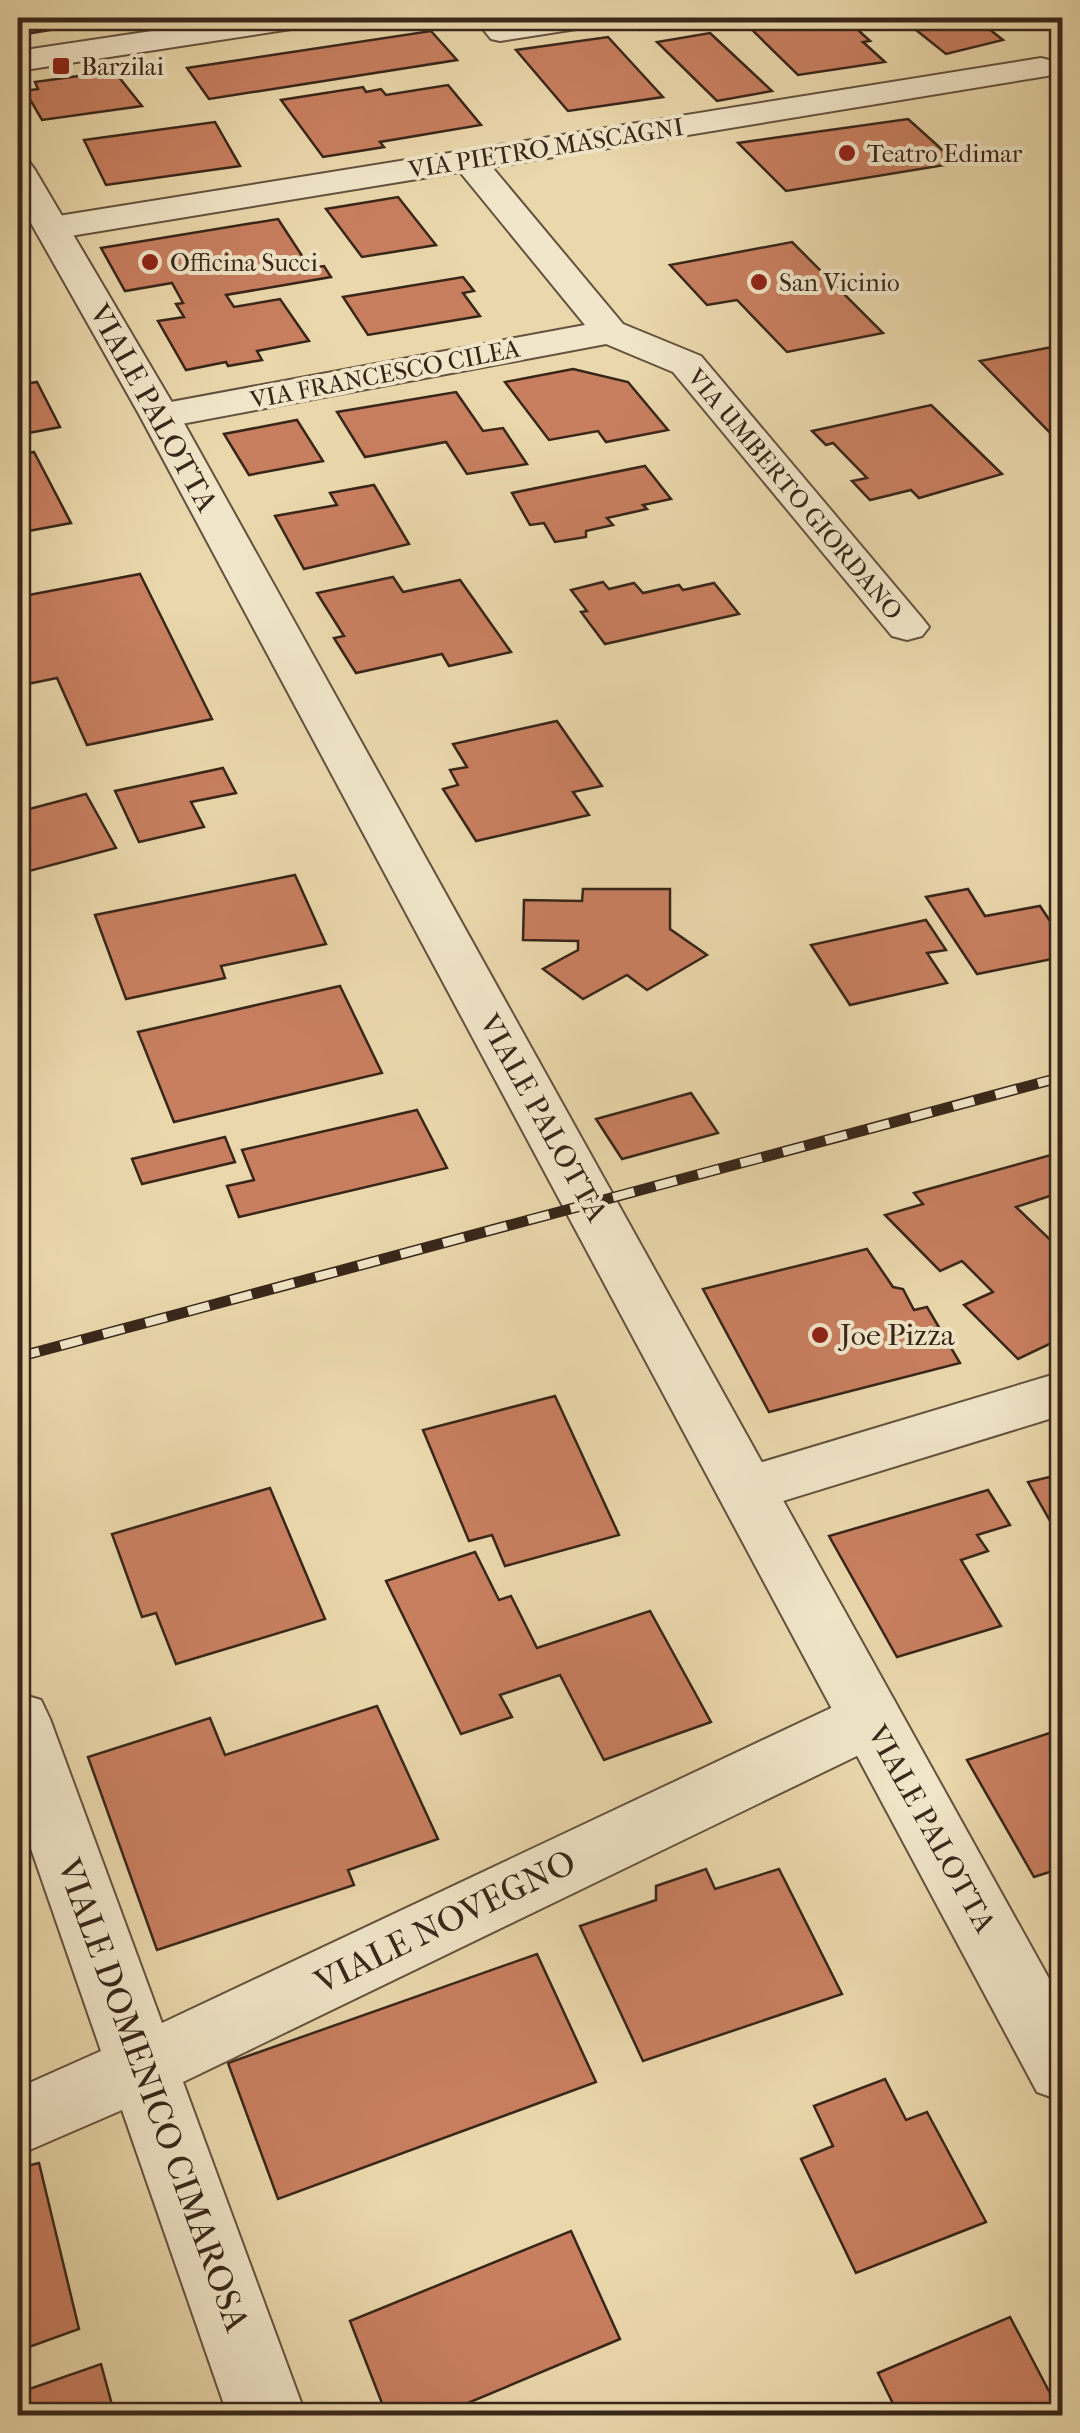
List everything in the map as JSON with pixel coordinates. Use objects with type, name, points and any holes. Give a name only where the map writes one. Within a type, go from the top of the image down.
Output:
[{"type":"street","points":[[18,61],[298,18]]},
{"type":"street","name":"VIA PIETRO MASCAGNI","points":[[52,228],[1041,68]]},
{"type":"street","name":"VIA UMBERTO GIORDANO","points":[[468,160],[610,332],[686,364],[907,626]]},
{"type":"street","name":"VIALE PALOTTA","points":[[18,170],[160,416],[1062,2069]]},
{"type":"street","name":"VIA FRANCESCO CILEA","points":[[160,416],[610,332]]},
{"type":"street","points":[[747,1490],[1062,1394]]},
{"type":"street","name":"VIALE NOVEGNO","points":[[18,2122],[144,2066],[871,1719]]},
{"type":"street","name":"VIALE DOMENICO CIMAROSA","points":[[18,1720],[267,2416]]},
{"type":"lane","points":[[486,18],[500,34],[602,18]]},
{"type":"building","points":[[18,18],[82,18],[87,24],[19,35]]},
{"type":"building","points":[[624,18],[660,18],[668,26],[639,30]]},
{"type":"building","points":[[845,18],[870,41],[863,42],[885,62],[798,75],[742,20]]},
{"type":"building","points":[[901,18],[975,18],[1003,40],[946,54]]},
{"type":"building","points":[[431,31],[457,60],[209,99],[187,68]]},
{"type":"building","points":[[710,33],[772,91],[717,101],[657,42]]},
{"type":"building","points":[[608,37],[663,97],[568,111],[516,50]]},
{"type":"building","points":[[114,71],[142,106],[42,120],[25,91],[38,89],[35,82]]},
{"type":"building","points":[[448,85],[481,125],[380,142],[384,147],[323,157],[281,100],[363,87],[366,92],[381,89],[386,95]]},
{"type":"building","name":"Teatro Edimar","points":[[908,119],[957,163],[786,191],[738,143]]},
{"type":"building","points":[[215,122],[240,166],[106,185],[84,140]]},
{"type":"building","points":[[398,197],[436,245],[362,257],[326,209]]},
{"type":"building","points":[[278,219],[310,268],[324,266],[331,277],[226,295],[234,307],[280,299],[309,341],[257,351],[262,360],[228,366],[226,362],[186,370],[158,321],[184,317],[176,304],[183,303],[172,283],[125,291],[101,248]]},
{"type":"building","name":"San Vicinio","points":[[792,242],[883,333],[787,352],[737,300],[707,305],[670,265]]},
{"type":"building","points":[[463,277],[474,291],[463,293],[480,316],[368,335],[343,297]]},
{"type":"building","points":[[1062,345],[1062,445],[980,361]]},
{"type":"building","points":[[573,369],[628,382],[668,430],[606,442],[598,431],[549,440],[505,382]]},
{"type":"building","points":[[37,382],[60,427],[18,435],[18,385]]},
{"type":"building","points":[[456,392],[483,431],[503,428],[527,464],[467,474],[446,442],[365,457],[337,412]]},
{"type":"building","points":[[931,405],[1002,474],[919,498],[911,490],[870,500],[852,481],[867,478],[833,443],[826,445],[812,431]]},
{"type":"building","points":[[297,420],[323,461],[249,475],[224,434]]},
{"type":"building","points":[[34,452],[71,523],[18,533],[18,455]]},
{"type":"building","points":[[645,466],[671,499],[607,518],[613,525],[586,531],[586,537],[555,542],[544,523],[530,525],[512,493]]},
{"type":"building","points":[[374,485],[409,544],[304,569],[275,516],[337,505],[330,493]]},
{"type":"building","points":[[140,574],[212,719],[87,745],[57,678],[18,686],[18,597]]},
{"type":"building","points":[[393,577],[403,592],[460,580],[511,652],[449,666],[442,654],[356,673],[334,638],[344,636],[317,593]]},
{"type":"building","points":[[603,582],[609,589],[634,583],[643,593],[714,583],[739,614],[605,644],[581,612],[587,611],[571,590]]},
{"type":"building","points":[[557,721],[602,786],[573,792],[589,815],[476,841],[443,789],[458,785],[450,770],[467,767],[453,744]]},
{"type":"building","points":[[223,768],[236,793],[191,802],[204,827],[139,842],[115,791]]},
{"type":"building","points":[[86,794],[116,848],[18,874],[18,812]]},
{"type":"building","points":[[295,875],[326,944],[221,966],[225,978],[126,999],[95,915]]},
{"type":"building","points":[[583,889],[670,889],[670,929],[707,955],[647,990],[627,975],[583,999],[543,969],[578,950],[578,941],[523,940],[524,900],[582,901]]},
{"type":"building","points":[[968,889],[985,916],[1040,906],[1062,939],[1062,957],[977,974],[926,897]]},
{"type":"building","points":[[926,920],[946,950],[927,953],[947,983],[850,1005],[811,945]]},
{"type":"building","points":[[340,986],[382,1073],[174,1122],[138,1032]]},
{"type":"building","points":[[691,1093],[718,1133],[622,1159],[596,1119]]},
{"type":"building","points":[[417,1110],[447,1168],[239,1217],[227,1186],[254,1180],[242,1150]]},
{"type":"building","points":[[225,1137],[235,1162],[142,1184],[132,1159]]},
{"type":"building","points":[[1062,1152],[1062,1192],[1016,1207],[1062,1251],[1062,1338],[1018,1359],[964,1305],[993,1292],[962,1261],[940,1271],[885,1215],[923,1204],[914,1193]]},
{"type":"building","points":[[867,1249],[893,1287],[903,1289],[914,1310],[927,1307],[960,1363],[769,1412],[703,1289]]},
{"type":"building","points":[[555,1396],[619,1535],[505,1566],[492,1535],[469,1541],[423,1430]]},
{"type":"building","points":[[1062,1474],[1062,1542],[1028,1482]]},
{"type":"building","points":[[270,1488],[325,1619],[176,1664],[156,1613],[142,1617],[112,1534]]},
{"type":"building","points":[[988,1490],[1010,1525],[977,1535],[988,1551],[961,1560],[1001,1626],[897,1657],[829,1536]]},
{"type":"building","points":[[475,1552],[499,1600],[511,1596],[537,1648],[650,1611],[711,1722],[604,1760],[560,1675],[500,1695],[512,1717],[461,1734],[386,1581]]},
{"type":"building","points":[[377,1706],[438,1839],[348,1870],[354,1885],[157,1950],[88,1757],[210,1718],[225,1755]]},
{"type":"building","points":[[1062,1729],[1062,1868],[1034,1877],[967,1760]]},
{"type":"building","points":[[706,1869],[715,1889],[779,1869],[842,1994],[643,2061],[580,1926],[656,1900],[656,1886]]},
{"type":"building","points":[[537,1954],[596,2082],[278,2199],[228,2063]]},
{"type":"building","points":[[885,2079],[906,2120],[927,2112],[986,2222],[856,2273],[801,2159],[833,2146],[814,2106]]},
{"type":"building","points":[[39,2163],[79,2329],[18,2351],[18,2168]]},
{"type":"building","points":[[571,2231],[620,2339],[437,2416],[387,2416],[350,2321]]},
{"type":"building","points":[[1010,2317],[1062,2416],[899,2416],[878,2373]]},
{"type":"building","points":[[101,2364],[115,2416],[18,2416],[18,2393]]},
{"type":"railway","points":[[18,1357],[1062,1077]]},
{"type":"place","name":"Barzilai","points":[[61,66]]},
{"type":"place","name":"Teatro Edimar","points":[[847,153]]},
{"type":"place","name":"Officina Succi","points":[[150,262]]},
{"type":"place","name":"San Vicinio","points":[[759,282]]},
{"type":"place","name":"Joe Pizza","points":[[820,1335]]}]
